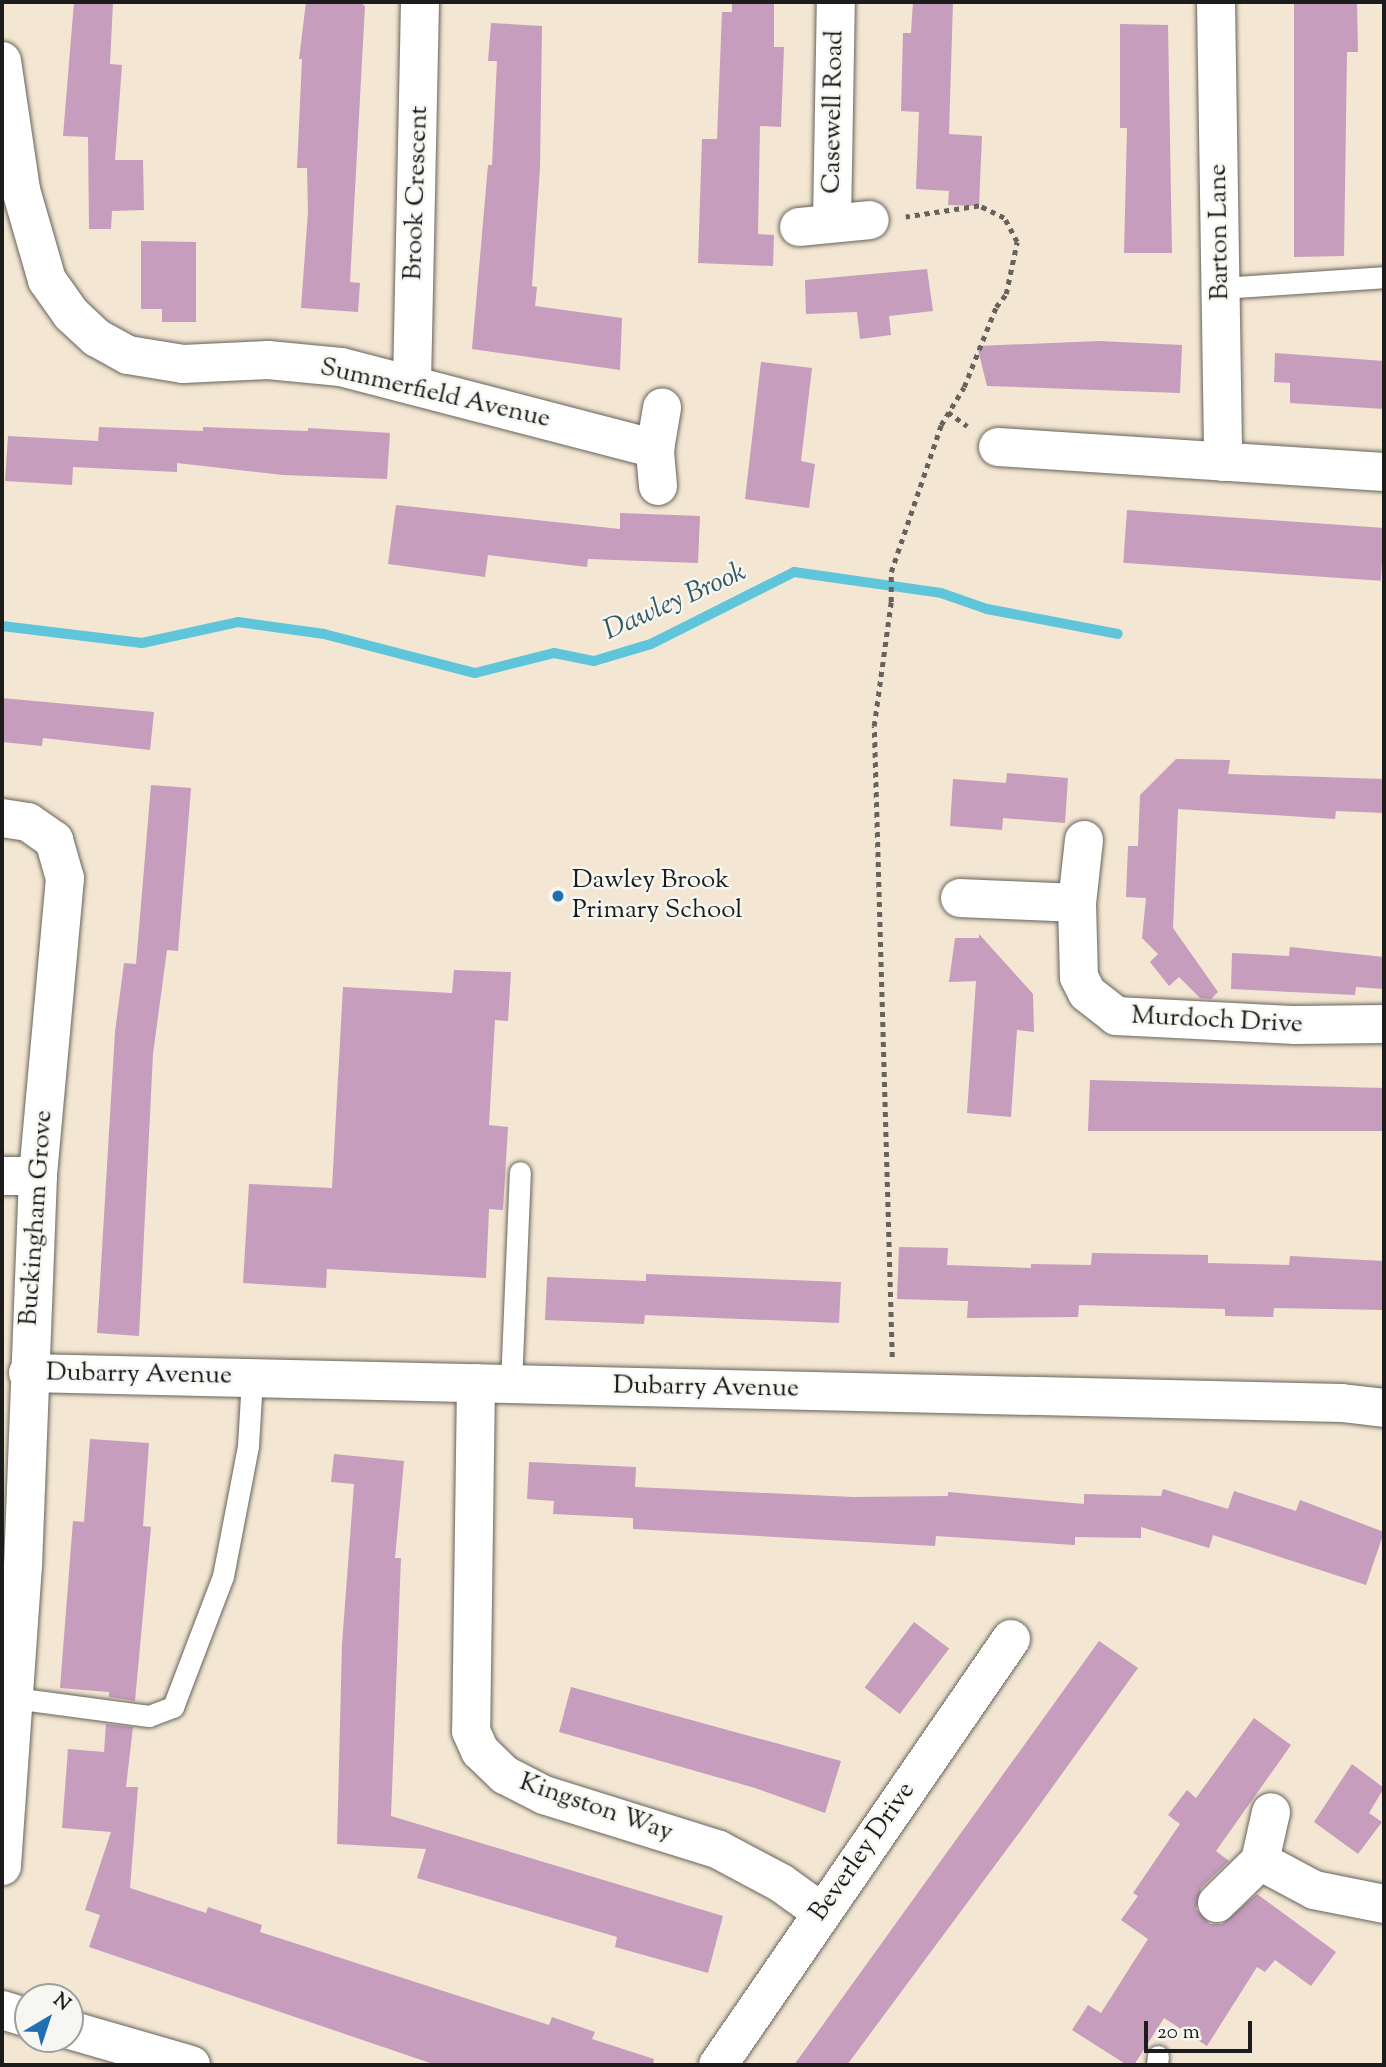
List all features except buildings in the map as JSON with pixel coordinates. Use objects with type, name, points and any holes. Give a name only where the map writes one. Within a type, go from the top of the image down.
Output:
[{"type":"street","name":"Brook Crescent","points":[[412,384],[420,2]]},
{"type":"street","name":"Casewell Road","points":[[836,2],[816,225],[870,220]]},
{"type":"street","name":"Barton Lane","points":[[1216,2],[1223,462]]},
{"type":"street","name":"Summerfield Avenue","points":[[2,61],[21,190],[47,280],[71,314],[97,338],[128,355],[183,364],[268,360],[341,367],[655,449]]},
{"type":"street","points":[[658,486],[655,449],[662,408]]},
{"type":"street","points":[[998,447],[1384,472]]},
{"type":"street","name":"Buckingham Grove","points":[[2,818],[28,822],[54,840],[65,878],[20,1176],[28,1373],[12,1565],[14,1698],[2,1866]]},
{"type":"street","name":"Murdoch Drive","points":[[1084,840],[1077,904],[1079,977],[1087,993],[1116,1016],[1296,1026],[1384,1024]]},
{"type":"street","points":[[960,898],[1077,904]]},
{"type":"street","name":"Dubarry Avenue","points":[[28,1373],[1342,1403],[1384,1408]]},
{"type":"street","name":"Kingston Way","points":[[493,1383],[471,1731],[480,1751],[505,1775],[544,1795],[719,1850],[781,1883],[821,1912]]},
{"type":"street","name":"Beverley Drive","points":[[718,2065],[1011,1639]]},
{"type":"street","points":[[1217,1903],[1260,1861],[1272,1812]]},
{"type":"street","points":[[1260,1861],[1314,1890],[1384,1904]]},
{"type":"street","points":[[84,2034],[191,2065]]},
{"type":"lane","points":[[1220,288],[1384,277]]},
{"type":"lane","points":[[493,1383],[520,1172]]},
{"type":"lane","points":[[14,1698],[149,1716],[173,1707],[223,1576],[246,1459],[252,1378]]},
{"type":"path","points":[[870,220],[979,206],[1004,218],[1017,242],[1006,294],[996,307],[964,387],[941,425],[891,572],[891,602],[874,726],[893,1392]]},
{"type":"waterway","name":"Dawley Brook","points":[[2,626],[142,643],[238,622],[324,634],[475,673],[554,653],[594,661],[651,644],[794,572],[941,593],[987,609],[1118,634]]},
{"type":"place","name":"Dawley Brook Primary School","points":[[558,896]]}]
